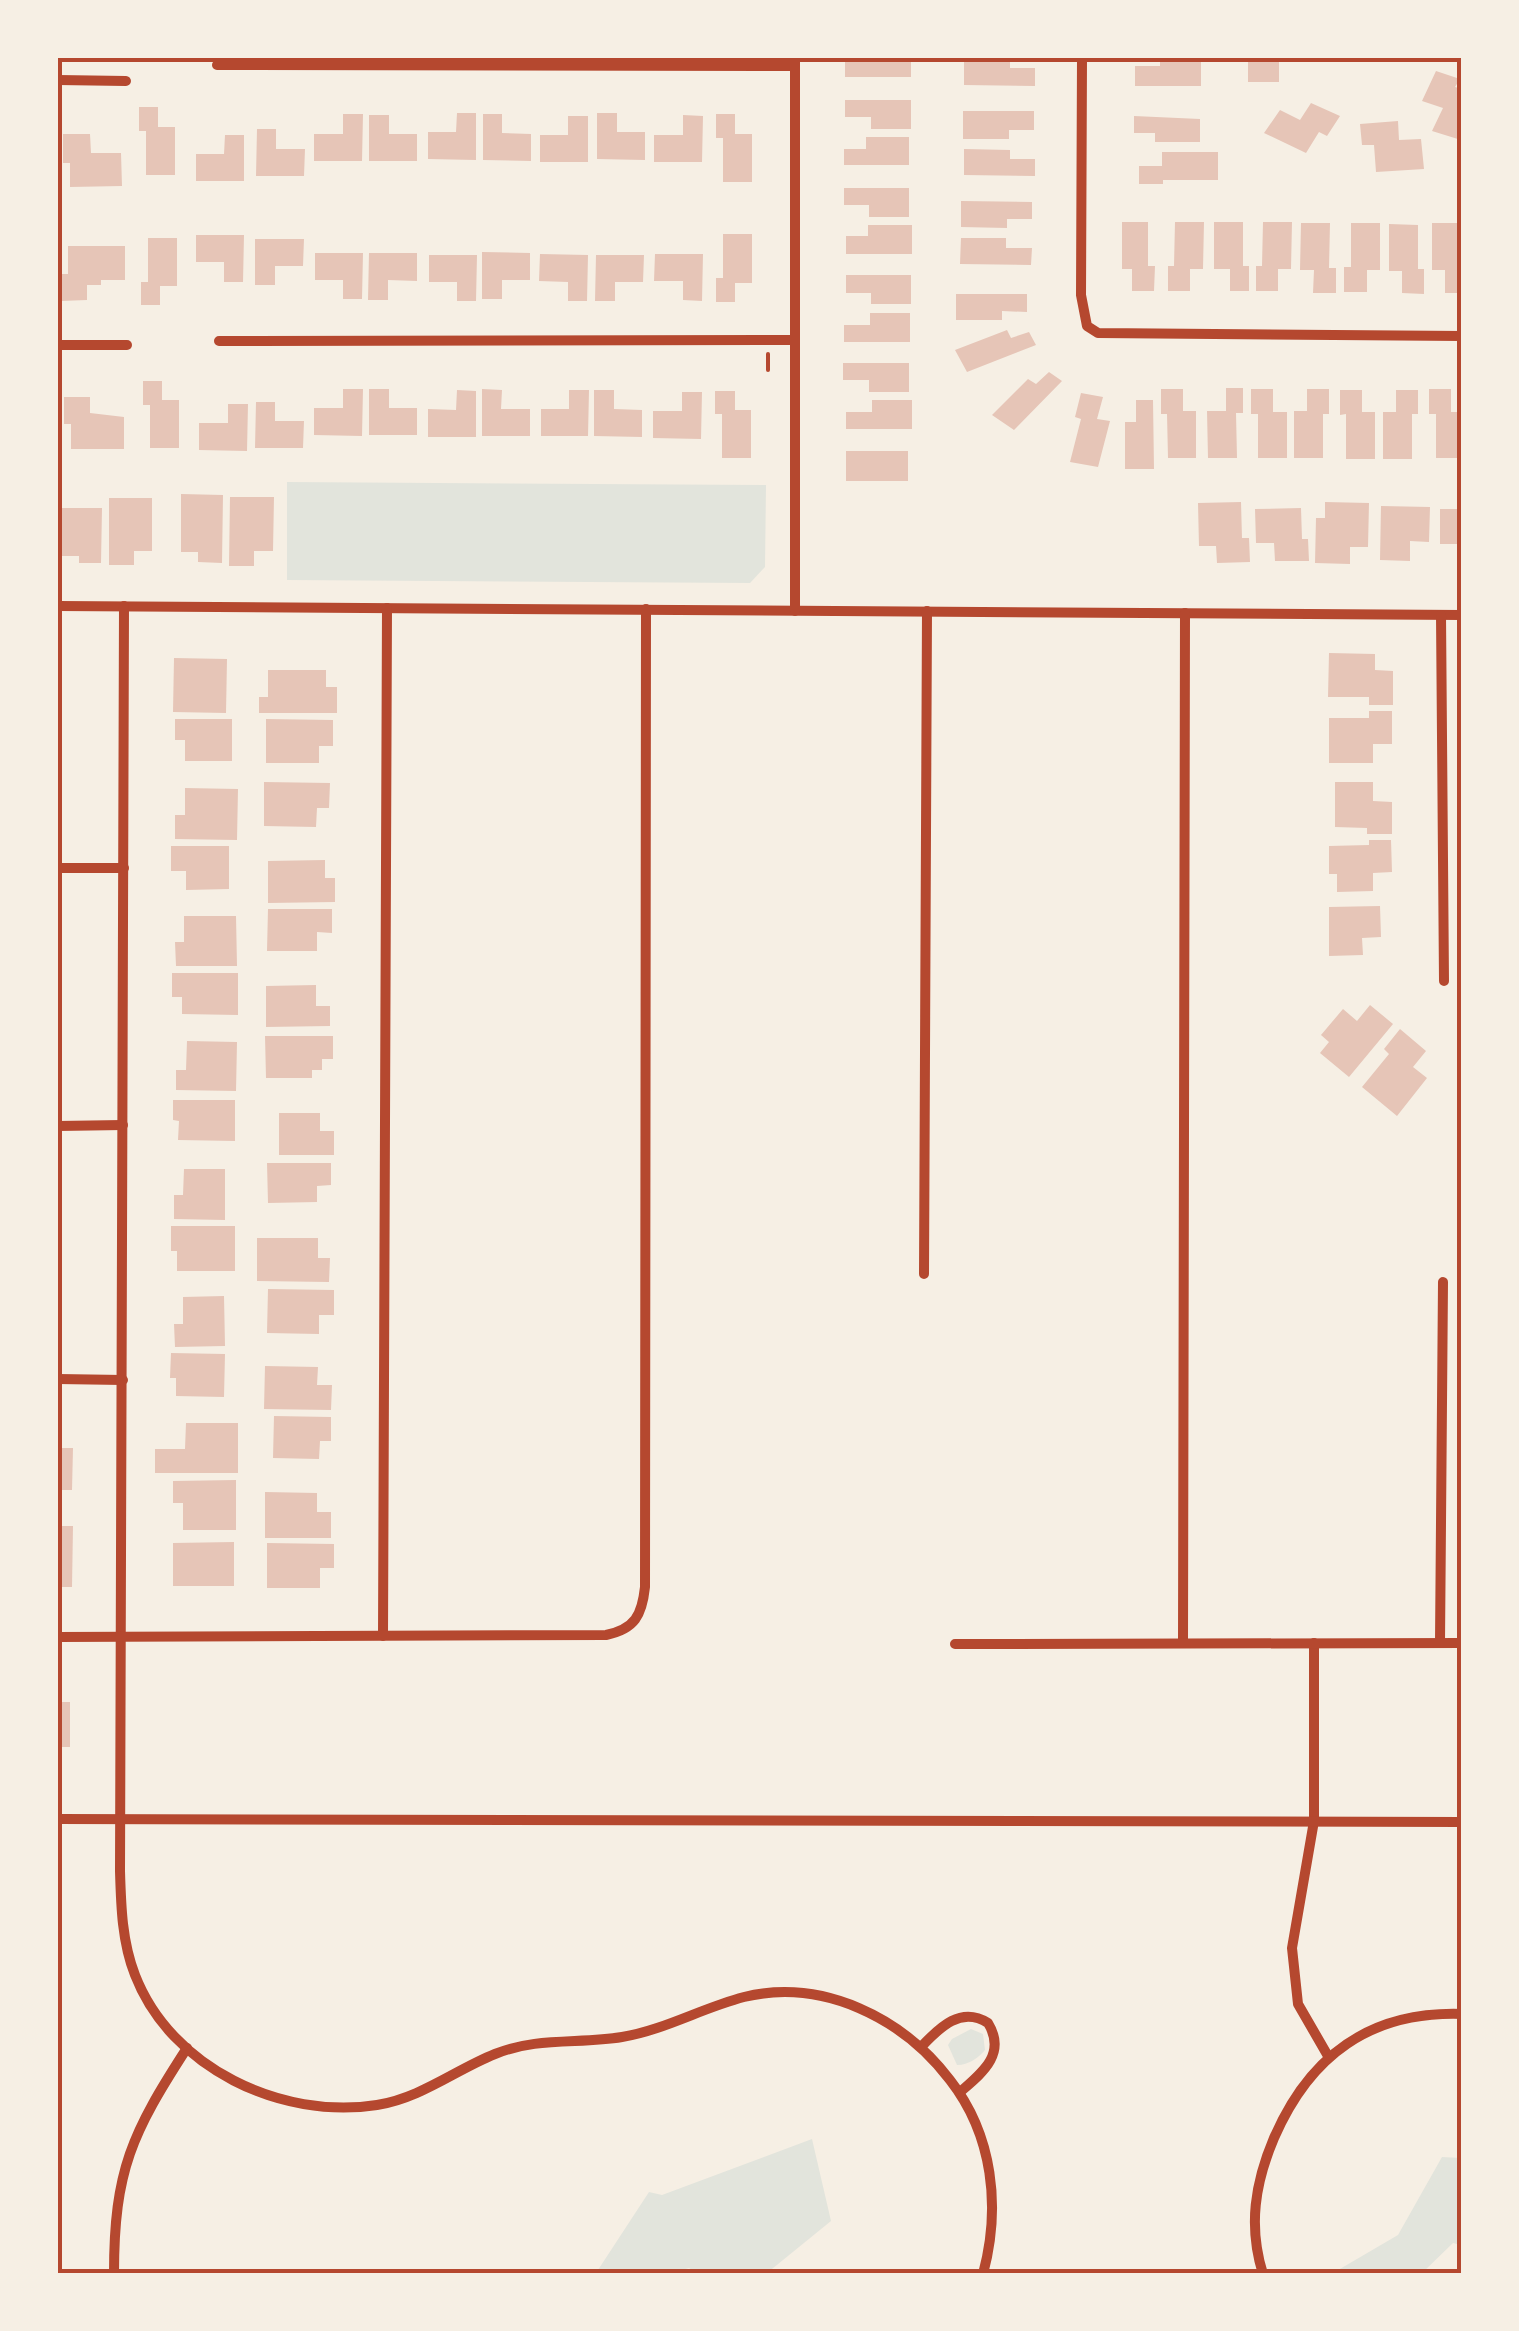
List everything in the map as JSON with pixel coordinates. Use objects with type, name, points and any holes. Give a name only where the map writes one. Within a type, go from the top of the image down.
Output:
[{"type":"street","points":[[1082,58],[1081,295],[1087,326],[1098,333],[1116,334],[1462,336]]},
{"type":"street","points":[[218,65],[795,62],[795,611]]},
{"type":"street","points":[[58,80],[126,81]]},
{"type":"street","points":[[219,340],[795,340]]},
{"type":"street","points":[[58,345],[127,345]]},
{"type":"street","points":[[58,606],[1462,614]]},
{"type":"street","points":[[124,606],[121,1906],[128,1955],[140,1985],[156,2014],[188,2048],[254,2090],[304,2105],[348,2107],[400,2099],[514,2048],[621,2037],[746,1997],[767,1994],[841,2001],[886,2021],[922,2046],[960,2092],[983,2143],[990,2171],[993,2224],[983,2274]]},
{"type":"street","points":[[383,1636],[387,608]]},
{"type":"street","points":[[58,1638],[606,1635],[622,1632],[636,1623],[643,1608],[645,1587],[646,610]]},
{"type":"street","points":[[924,1274],[927,611]]},
{"type":"street","points":[[1183,1643],[1186,613]]},
{"type":"street","points":[[1441,615],[1444,981]]},
{"type":"street","points":[[58,868],[124,868]]},
{"type":"street","points":[[58,1126],[123,1125]]},
{"type":"street","points":[[1440,1644],[1443,1282]]},
{"type":"street","points":[[58,1380],[123,1380]]},
{"type":"street","points":[[1314,1643],[1314,1821],[1292,1948],[1293,1978],[1298,2004],[1328,2056]]},
{"type":"street","points":[[955,1644],[1462,1644]]},
{"type":"street","points":[[58,1819],[1462,1822]]},
{"type":"street","points":[[1263,2274],[1256,2253],[1253,2218],[1264,2160],[1301,2087],[1328,2056],[1366,2032],[1418,2016],[1462,2014]]},
{"type":"street","points":[[922,2046],[956,2019],[970,2016],[988,2023],[996,2051],[989,2065],[960,2092]]},
{"type":"street","points":[[114,2274],[114,2221],[125,2162],[149,2110],[188,2048]]},
{"type":"shaded area","points":[[287,482],[766,485],[765,567],[750,583],[287,580]]},
{"type":"shaded area","points":[[971,2029],[983,2034],[985,2050],[973,2060],[957,2065],[948,2045]]},
{"type":"shaded area","points":[[812,2139],[831,2221],[767,2273],[697,2273],[689,2268],[671,2273],[596,2273],[649,2192],[662,2195]]},
{"type":"shaded area","points":[[1442,2157],[1461,2158],[1461,2245],[1453,2243],[1422,2273],[1333,2273],[1398,2235]]},
{"type":"building","points":[[911,58],[911,77],[845,77],[845,60]]},
{"type":"building","points":[[1160,58],[1201,58],[1201,86],[1135,86],[1135,66],[1160,66]]},
{"type":"building","points":[[1248,58],[1279,58],[1279,82],[1248,82]]},
{"type":"building","points":[[964,59],[1010,59],[1010,68],[1035,68],[1035,86],[964,85]]},
{"type":"building","points":[[1436,71],[1460,79],[1455,87],[1462,89],[1461,140],[1432,131],[1443,108],[1422,101]]},
{"type":"building","points":[[845,100],[911,100],[911,129],[871,129],[871,117],[845,117]]},
{"type":"building","points":[[1311,103],[1340,116],[1327,136],[1319,132],[1306,153],[1264,133],[1280,110],[1300,120]]},
{"type":"building","points":[[139,107],[158,107],[158,127],[175,127],[175,175],[146,175],[146,131],[139,131]]},
{"type":"building","points":[[963,111],[1034,111],[1034,130],[1009,130],[1009,139],[963,139]]},
{"type":"building","points":[[457,113],[476,113],[476,160],[428,159],[428,132],[456,132]]},
{"type":"building","points":[[597,113],[617,113],[617,132],[645,132],[645,160],[597,159]]},
{"type":"building","points":[[343,114],[363,114],[362,161],[314,161],[314,134],[343,134]]},
{"type":"building","points":[[483,114],[502,114],[502,133],[531,134],[531,161],[483,160]]},
{"type":"building","points":[[716,114],[735,114],[735,134],[752,134],[752,182],[723,182],[723,138],[716,138]]},
{"type":"building","points":[[369,115],[389,115],[389,134],[417,134],[417,161],[369,161]]},
{"type":"building","points":[[683,115],[703,116],[702,162],[654,162],[654,135],[683,135]]},
{"type":"building","points":[[568,116],[588,116],[588,162],[540,162],[540,135],[568,135]]},
{"type":"building","points":[[1134,116],[1200,119],[1200,142],[1155,142],[1155,133],[1134,133]]},
{"type":"building","points":[[1398,121],[1399,140],[1421,139],[1424,169],[1376,172],[1374,145],[1362,145],[1360,124]]},
{"type":"building","points":[[257,129],[276,129],[276,149],[305,149],[304,176],[256,176]]},
{"type":"building","points":[[63,134],[90,134],[91,153],[121,153],[122,186],[70,187],[70,163],[63,163]]},
{"type":"building","points":[[225,135],[244,135],[244,181],[196,181],[196,154],[224,154]]},
{"type":"building","points":[[866,137],[909,137],[909,165],[844,165],[844,149],[866,149]]},
{"type":"building","points":[[964,149],[1010,150],[1010,159],[1035,159],[1035,176],[964,175]]},
{"type":"building","points":[[1162,152],[1218,152],[1218,180],[1139,184],[1139,166],[1162,166]]},
{"type":"building","points":[[844,188],[909,188],[909,217],[869,217],[869,205],[844,205]]},
{"type":"building","points":[[961,201],[1032,202],[1032,219],[1007,219],[1007,228],[961,227]]},
{"type":"building","points":[[1122,222],[1148,222],[1148,266],[1155,266],[1154,291],[1132,291],[1132,269],[1122,269]]},
{"type":"building","points":[[1175,222],[1204,222],[1203,269],[1190,269],[1190,291],[1168,291],[1168,266],[1174,266]]},
{"type":"building","points":[[1214,222],[1243,222],[1243,266],[1249,266],[1249,291],[1230,291],[1230,269],[1214,269]]},
{"type":"building","points":[[1263,222],[1292,222],[1291,269],[1278,269],[1278,291],[1256,291],[1256,266],[1262,266]]},
{"type":"building","points":[[1301,223],[1330,223],[1329,268],[1336,268],[1336,293],[1313,293],[1314,270],[1300,270]]},
{"type":"building","points":[[1351,223],[1380,223],[1380,270],[1367,270],[1367,292],[1344,292],[1344,267],[1351,267]]},
{"type":"building","points":[[1432,223],[1461,223],[1462,293],[1445,293],[1445,270],[1432,270]]},
{"type":"building","points":[[1389,224],[1418,225],[1418,269],[1424,269],[1424,294],[1402,293],[1402,271],[1389,271]]},
{"type":"building","points":[[868,225],[912,225],[912,254],[846,254],[846,236],[868,236]]},
{"type":"building","points":[[723,234],[752,234],[752,283],[735,283],[735,302],[716,302],[716,278],[723,278]]},
{"type":"building","points":[[196,235],[244,235],[243,282],[224,282],[224,262],[196,262]]},
{"type":"building","points":[[148,238],[177,238],[177,286],[160,286],[160,305],[141,305],[141,282],[148,282]]},
{"type":"building","points":[[961,238],[1006,238],[1006,248],[1032,248],[1031,265],[960,264]]},
{"type":"building","points":[[255,239],[304,239],[303,266],[275,266],[275,285],[255,285]]},
{"type":"building","points":[[68,246],[125,246],[125,280],[101,280],[101,285],[87,285],[87,300],[61,301],[61,274],[68,274]]},
{"type":"building","points":[[482,252],[530,253],[530,280],[502,280],[502,299],[482,299]]},
{"type":"building","points":[[315,253],[363,253],[362,299],[343,299],[343,280],[315,280]]},
{"type":"building","points":[[369,253],[417,253],[417,281],[388,280],[388,300],[368,300]]},
{"type":"building","points":[[540,254],[588,255],[587,301],[568,301],[568,282],[539,281]]},
{"type":"building","points":[[655,254],[703,254],[702,301],[683,300],[683,281],[654,281]]},
{"type":"building","points":[[429,255],[477,255],[476,301],[457,301],[457,282],[429,282]]},
{"type":"building","points":[[596,255],[644,255],[643,282],[615,282],[615,301],[595,301]]},
{"type":"building","points":[[846,275],[911,275],[911,304],[871,304],[871,293],[846,293]]},
{"type":"building","points":[[956,294],[1027,294],[1027,312],[1002,311],[1002,320],[956,320]]},
{"type":"building","points":[[870,313],[910,313],[910,342],[844,342],[844,325],[870,325]]},
{"type":"building","points":[[1007,330],[1011,338],[1029,332],[1036,345],[967,372],[955,350]]},
{"type":"building","points":[[843,363],[909,363],[909,392],[869,392],[869,380],[843,380]]},
{"type":"building","points":[[1049,372],[1062,381],[1014,430],[992,415],[1028,379],[1036,384]]},
{"type":"building","points":[[143,381],[162,381],[162,400],[179,400],[179,448],[150,448],[150,405],[143,405]]},
{"type":"building","points":[[1226,388],[1243,388],[1243,413],[1236,413],[1237,458],[1208,458],[1207,411],[1226,411]]},
{"type":"building","points":[[343,389],[363,389],[362,436],[314,435],[314,408],[343,408]]},
{"type":"building","points":[[369,389],[389,389],[389,408],[417,408],[417,435],[369,435]]},
{"type":"building","points":[[482,389],[502,390],[501,409],[530,409],[530,436],[482,436]]},
{"type":"building","points":[[1161,389],[1183,389],[1183,411],[1196,411],[1196,458],[1168,458],[1167,414],[1161,414]]},
{"type":"building","points":[[1251,389],[1273,389],[1273,412],[1287,412],[1287,458],[1258,458],[1258,414],[1251,414]]},
{"type":"building","points":[[1307,389],[1329,389],[1329,414],[1323,414],[1323,458],[1294,458],[1294,411],[1307,411]]},
{"type":"building","points":[[1429,389],[1451,389],[1451,412],[1462,412],[1462,458],[1436,458],[1436,414],[1429,414]]},
{"type":"building","points":[[457,390],[476,391],[476,437],[428,437],[428,409],[456,410]]},
{"type":"building","points":[[569,390],[589,390],[588,436],[541,436],[541,409],[569,409]]},
{"type":"building","points":[[594,390],[614,390],[614,409],[642,410],[642,437],[594,436]]},
{"type":"building","points":[[1340,390],[1362,390],[1362,412],[1375,412],[1375,459],[1346,459],[1346,414],[1340,415]]},
{"type":"building","points":[[1396,390],[1418,390],[1418,414],[1412,414],[1412,459],[1383,459],[1383,412],[1396,412]]},
{"type":"building","points":[[715,391],[735,391],[735,410],[751,410],[751,458],[722,458],[722,414],[715,414]]},
{"type":"building","points":[[682,392],[702,392],[701,439],[653,438],[653,411],[682,411]]},
{"type":"building","points":[[1081,393],[1103,397],[1097,419],[1110,421],[1098,467],[1070,462],[1081,419],[1075,417]]},
{"type":"building","points":[[64,397],[90,397],[90,413],[124,417],[124,449],[71,449],[71,424],[64,424]]},
{"type":"building","points":[[872,400],[912,400],[912,429],[846,429],[846,412],[872,412]]},
{"type":"building","points":[[1136,400],[1153,400],[1154,469],[1125,469],[1125,422],[1136,422]]},
{"type":"building","points":[[256,402],[275,402],[275,421],[304,421],[303,448],[255,448]]},
{"type":"building","points":[[228,404],[248,404],[247,451],[199,450],[199,423],[228,423]]},
{"type":"building","points":[[846,451],[908,451],[908,481],[846,481]]},
{"type":"building","points":[[181,494],[223,495],[222,563],[198,562],[198,552],[181,552]]},
{"type":"building","points":[[230,497],[274,497],[273,551],[254,551],[254,566],[229,566]]},
{"type":"building","points":[[109,498],[152,498],[152,551],[134,551],[134,565],[109,565]]},
{"type":"building","points":[[1241,502],[1242,538],[1249,538],[1250,562],[1217,563],[1216,546],[1199,546],[1198,503]]},
{"type":"building","points":[[1325,502],[1369,503],[1368,547],[1350,547],[1350,564],[1315,563],[1316,518],[1325,518]]},
{"type":"building","points":[[1381,506],[1430,507],[1429,542],[1410,541],[1410,561],[1380,560]]},
{"type":"building","points":[[58,508],[102,508],[101,563],[79,563],[79,556],[59,556]]},
{"type":"building","points":[[1301,508],[1302,539],[1308,539],[1309,561],[1275,561],[1274,543],[1256,543],[1255,509]]},
{"type":"building","points":[[1440,509],[1462,509],[1462,544],[1440,544]]},
{"type":"building","points":[[1329,653],[1375,654],[1375,670],[1393,671],[1393,705],[1369,705],[1369,697],[1328,697]]},
{"type":"building","points":[[174,658],[227,659],[226,713],[173,712]]},
{"type":"building","points":[[268,670],[326,670],[326,687],[337,687],[337,713],[259,713],[259,697],[268,697]]},
{"type":"building","points":[[1369,711],[1392,711],[1392,744],[1373,744],[1373,763],[1329,763],[1329,718],[1369,718]]},
{"type":"building","points":[[175,719],[232,719],[232,761],[185,761],[185,740],[175,740]]},
{"type":"building","points":[[266,719],[333,720],[333,746],[319,746],[319,763],[266,763]]},
{"type":"building","points":[[264,782],[330,783],[329,808],[317,808],[316,827],[264,826]]},
{"type":"building","points":[[1335,782],[1373,782],[1373,801],[1392,802],[1392,834],[1367,834],[1367,828],[1335,827]]},
{"type":"building","points":[[185,788],[238,789],[237,840],[175,839],[175,815],[185,815]]},
{"type":"building","points":[[1369,840],[1391,840],[1392,872],[1373,873],[1373,891],[1337,892],[1337,874],[1329,874],[1329,846],[1369,845]]},
{"type":"building","points":[[171,846],[229,846],[229,889],[186,890],[186,871],[171,871]]},
{"type":"building","points":[[325,860],[325,878],[335,878],[335,902],[268,903],[268,861]]},
{"type":"building","points":[[1380,906],[1381,937],[1362,938],[1363,955],[1329,956],[1329,907]]},
{"type":"building","points":[[268,909],[332,909],[332,933],[317,932],[317,951],[267,951]]},
{"type":"building","points":[[184,916],[236,916],[237,966],[176,966],[175,942],[184,942]]},
{"type":"building","points":[[172,973],[238,973],[238,1015],[182,1014],[182,997],[172,997]]},
{"type":"building","points":[[316,985],[316,1006],[330,1006],[330,1026],[266,1027],[266,986]]},
{"type":"building","points":[[1370,1005],[1393,1024],[1349,1077],[1320,1053],[1329,1042],[1321,1035],[1343,1009],[1357,1021]]},
{"type":"building","points":[[1400,1029],[1426,1051],[1413,1067],[1427,1078],[1397,1116],[1362,1087],[1389,1054],[1384,1049]]},
{"type":"building","points":[[265,1036],[333,1036],[333,1059],[322,1059],[322,1070],[312,1070],[312,1078],[266,1078]]},
{"type":"building","points":[[187,1041],[237,1042],[236,1091],[176,1090],[176,1070],[186,1070]]},
{"type":"building","points":[[173,1100],[235,1100],[235,1141],[178,1140],[179,1121],[173,1120]]},
{"type":"building","points":[[279,1113],[320,1113],[320,1131],[334,1131],[334,1155],[279,1155]]},
{"type":"building","points":[[267,1163],[331,1163],[331,1185],[317,1186],[317,1202],[268,1203]]},
{"type":"building","points":[[184,1169],[225,1169],[225,1220],[174,1219],[174,1195],[183,1195]]},
{"type":"building","points":[[171,1226],[235,1226],[235,1271],[177,1271],[177,1251],[171,1251]]},
{"type":"building","points":[[257,1238],[318,1238],[318,1258],[330,1258],[329,1282],[257,1281]]},
{"type":"building","points":[[268,1289],[334,1290],[334,1315],[319,1315],[319,1334],[267,1333]]},
{"type":"building","points":[[224,1296],[225,1346],[175,1347],[174,1324],[183,1324],[183,1297]]},
{"type":"building","points":[[171,1353],[225,1354],[224,1397],[176,1396],[176,1378],[170,1378]]},
{"type":"building","points":[[265,1366],[318,1367],[317,1385],[332,1385],[331,1410],[264,1409]]},
{"type":"building","points":[[274,1416],[331,1417],[331,1441],[320,1441],[319,1459],[273,1458]]},
{"type":"building","points":[[186,1423],[238,1423],[238,1473],[155,1473],[155,1449],[185,1449]]},
{"type":"building","points":[[58,1448],[73,1448],[72,1490],[58,1490]]},
{"type":"building","points":[[236,1480],[236,1530],[183,1530],[183,1503],[173,1503],[173,1481]]},
{"type":"building","points":[[265,1492],[317,1493],[317,1512],[331,1512],[331,1538],[265,1538]]},
{"type":"building","points":[[58,1526],[73,1526],[72,1587],[58,1587]]},
{"type":"building","points":[[234,1542],[234,1586],[173,1586],[173,1543]]},
{"type":"building","points":[[267,1543],[334,1544],[334,1568],[320,1568],[320,1588],[267,1588]]},
{"type":"building","points":[[58,1702],[70,1702],[70,1747],[58,1747]]}]
